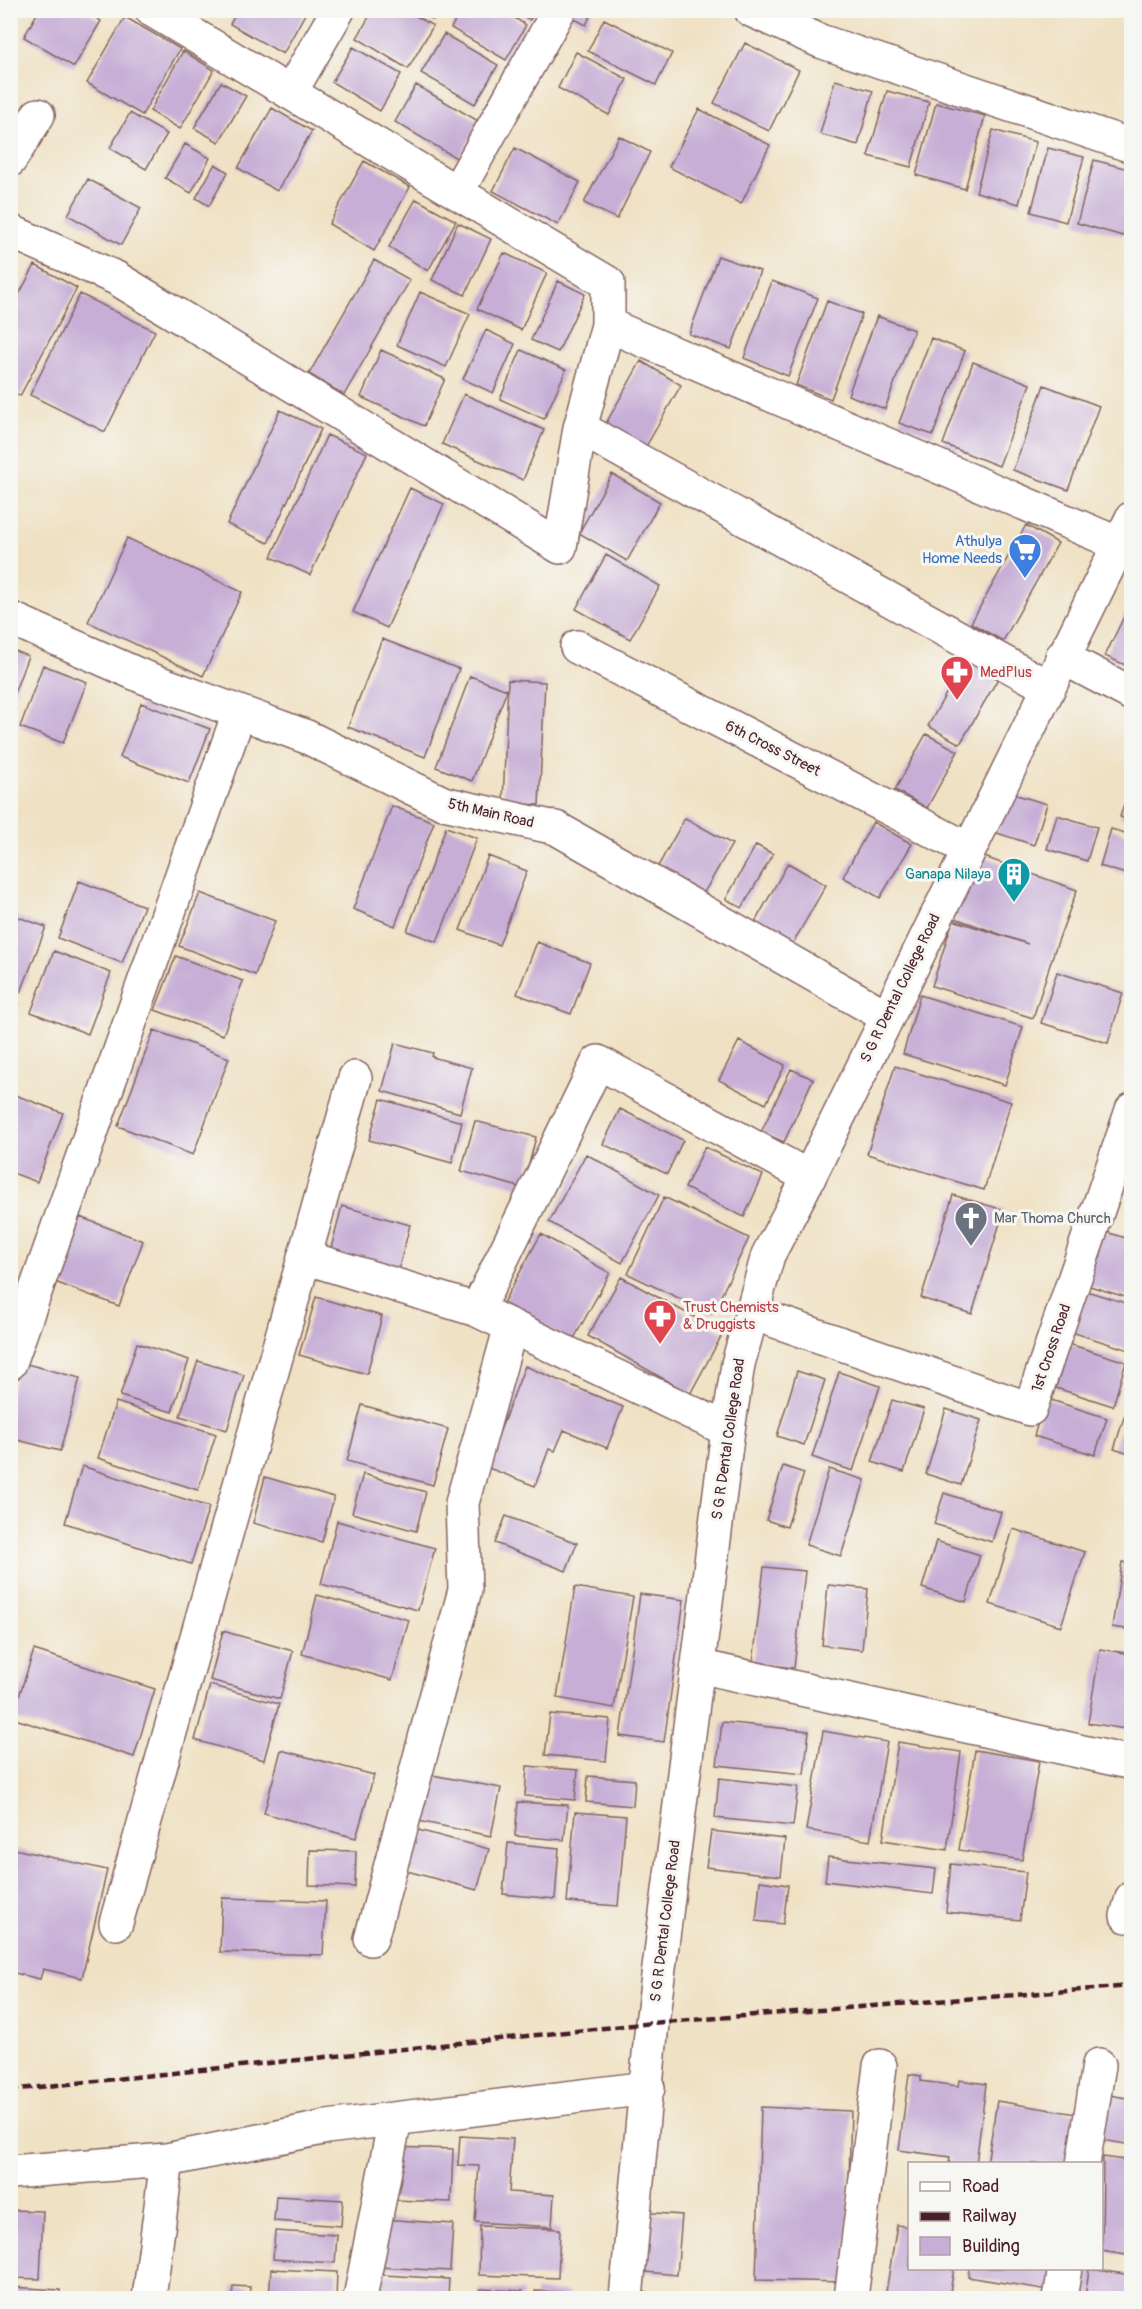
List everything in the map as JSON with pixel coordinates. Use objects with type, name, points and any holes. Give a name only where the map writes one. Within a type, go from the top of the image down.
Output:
[{"type":"street","points":[[10,231],[116,279],[560,548],[580,428],[608,325],[608,283],[152,10]]},
{"type":"street","points":[[290,93],[338,10]]},
{"type":"street","points":[[457,192],[560,10]]},
{"type":"street","points":[[751,10],[820,41],[1131,146]]},
{"type":"street","points":[[10,160],[38,115]]},
{"type":"street","points":[[608,325],[1125,531]]},
{"type":"street","points":[[580,428],[1048,687]]},
{"type":"street","name":"S G R Dental College Road","points":[[626,2298],[648,2088],[652,2023],[728,1430],[738,1364],[768,1255],[809,1177],[1125,531]]},
{"type":"street","name":"5th Main Road","points":[[10,618],[141,676],[307,737],[443,803],[556,828],[886,1016]]},
{"type":"street","name":"6th Cross Street","points":[[577,647],[968,849]]},
{"type":"street","points":[[1062,657],[1131,694]]},
{"type":"street","points":[[10,1363],[239,712]]},
{"type":"street","points":[[477,1310],[598,1062],[809,1177]]},
{"type":"street","points":[[116,1923],[355,1078]]},
{"type":"street","name":"1st Cross Road","points":[[752,1313],[1030,1409],[1131,1110]]},
{"type":"street","points":[[304,1257],[477,1310],[728,1430]]},
{"type":"street","points":[[370,1939],[465,1590],[462,1503],[512,1326]]},
{"type":"street","points":[[698,1666],[1131,1763]]},
{"type":"street","points":[[1083,2162],[1099,2065]]},
{"type":"street","points":[[851,2298],[880,2066]]},
{"type":"street","points":[[10,2172],[167,2160],[327,2127],[648,2088]]},
{"type":"street","points":[[360,2298],[395,2119]]},
{"type":"street","points":[[149,2298],[167,2160]]},
{"type":"street","points":[[1060,2298],[1065,2270]]},
{"type":"building","points":[[39,10],[84,10],[101,21],[74,67],[24,37]]},
{"type":"building","points":[[210,10],[226,10],[222,17]]},
{"type":"building","points":[[238,10],[298,10],[305,14],[283,54],[230,24]]},
{"type":"building","points":[[373,10],[406,10],[433,26],[408,69],[357,38]]},
{"type":"building","points":[[415,10],[438,10],[433,20]]},
{"type":"building","points":[[461,10],[502,10],[526,25],[506,60],[451,28]]},
{"type":"building","points":[[512,10],[535,10],[530,20]]},
{"type":"building","points":[[572,10],[593,10],[586,25],[569,16]]},
{"type":"building","points":[[125,17],[180,49],[142,115],[87,83]]},
{"type":"building","points":[[604,19],[672,53],[656,85],[588,51]]},
{"type":"building","points":[[444,34],[498,65],[475,104],[421,73]]},
{"type":"building","points":[[745,43],[799,70],[769,131],[714,103]]},
{"type":"building","points":[[353,47],[401,74],[380,111],[332,82]]},
{"type":"building","points":[[183,51],[214,70],[180,129],[150,111]]},
{"type":"building","points":[[576,52],[627,79],[609,115],[558,88]]},
{"type":"building","points":[[835,80],[873,91],[858,145],[820,134]]},
{"type":"building","points":[[221,82],[246,96],[219,142],[194,128]]},
{"type":"building","points":[[416,85],[480,122],[458,159],[395,122]]},
{"type":"building","points":[[887,91],[929,102],[911,167],[868,156]]},
{"type":"building","points":[[936,103],[985,116],[965,189],[916,175]]},
{"type":"building","points":[[272,108],[312,131],[277,191],[238,168]]},
{"type":"building","points":[[699,109],[770,145],[741,204],[669,167]]},
{"type":"building","points":[[130,113],[167,134],[146,169],[110,148]]},
{"type":"building","points":[[993,130],[1036,142],[1019,204],[976,192]]},
{"type":"building","points":[[619,136],[650,152],[617,219],[584,203]]},
{"type":"building","points":[[185,144],[210,158],[191,193],[165,178]]},
{"type":"building","points":[[515,148],[580,182],[558,225],[493,191]]},
{"type":"building","points":[[1048,148],[1084,157],[1066,222],[1031,212]]},
{"type":"building","points":[[1094,160],[1132,170],[1132,207],[1123,236],[1077,223]]},
{"type":"building","points":[[364,161],[410,187],[374,251],[329,224]]},
{"type":"building","points":[[215,164],[228,172],[209,206],[196,198]]},
{"type":"building","points":[[88,179],[141,208],[121,245],[68,215]]},
{"type":"building","points":[[416,199],[456,221],[428,271],[389,247]]},
{"type":"building","points":[[458,223],[491,239],[465,295],[432,280]]},
{"type":"building","points":[[504,253],[547,273],[521,330],[477,309]]},
{"type":"building","points":[[718,256],[760,271],[731,349],[689,334]]},
{"type":"building","points":[[374,260],[410,280],[344,395],[309,374]]},
{"type":"building","points":[[35,265],[77,288],[20,396],[10,391],[10,311]]},
{"type":"building","points":[[558,281],[585,294],[558,352],[531,340]]},
{"type":"building","points":[[772,281],[818,298],[788,376],[744,358]]},
{"type":"building","points":[[420,292],[470,314],[446,367],[397,345]]},
{"type":"building","points":[[80,294],[155,331],[105,432],[30,395]]},
{"type":"building","points":[[827,301],[862,314],[831,399],[796,385]]},
{"type":"building","points":[[877,316],[914,330],[885,409],[848,395]]},
{"type":"building","points":[[486,330],[515,344],[493,393],[463,379]]},
{"type":"building","points":[[931,338],[965,351],[933,435],[899,423]]},
{"type":"building","points":[[381,350],[445,379],[424,426],[361,397]]},
{"type":"building","points":[[521,350],[566,370],[544,419],[500,399]]},
{"type":"building","points":[[641,361],[681,385],[644,450],[604,427]]},
{"type":"building","points":[[973,362],[1030,384],[999,466],[943,444]]},
{"type":"building","points":[[1044,385],[1099,406],[1068,490],[1013,470]]},
{"type":"building","points":[[464,394],[544,430],[523,480],[442,444]]},
{"type":"building","points":[[280,410],[321,429],[268,543],[227,524]]},
{"type":"building","points":[[327,435],[367,453],[310,575],[271,557]]},
{"type":"building","points":[[612,474],[660,502],[627,561],[579,533]]},
{"type":"building","points":[[410,488],[444,504],[387,628],[353,612]]},
{"type":"building","points":[[1026,525],[1058,543],[1003,641],[971,623]]},
{"type":"building","points":[[127,538],[242,592],[203,676],[88,622]]},
{"type":"building","points":[[606,555],[660,586],[630,639],[576,609]]},
{"type":"building","points":[[1132,600],[1132,668],[1105,656]]},
{"type":"building","points":[[382,639],[459,669],[425,757],[348,727]]},
{"type":"building","points":[[10,649],[28,656],[11,702],[10,702]]},
{"type":"building","points":[[966,658],[999,677],[960,744],[928,726]]},
{"type":"building","points":[[43,665],[87,682],[63,743],[20,727]]},
{"type":"building","points":[[470,676],[507,690],[472,781],[436,767]]},
{"type":"building","points":[[508,680],[545,682],[539,805],[503,803]]},
{"type":"building","points":[[141,703],[210,729],[189,783],[120,757]]},
{"type":"building","points":[[926,734],[958,751],[927,808],[895,790]]},
{"type":"building","points":[[1132,783],[1132,820],[1120,817]]},
{"type":"building","points":[[1010,793],[1047,804],[1034,845],[997,833]]},
{"type":"building","points":[[392,806],[434,822],[395,926],[353,909]]},
{"type":"building","points":[[1057,815],[1097,827],[1087,861],[1047,849]]},
{"type":"building","points":[[685,818],[732,844],[702,896],[656,870]]},
{"type":"building","points":[[873,822],[912,844],[880,898],[843,877]]},
{"type":"building","points":[[446,827],[477,838],[437,942],[407,931]]},
{"type":"building","points":[[1111,829],[1132,835],[1132,876],[1100,866]]},
{"type":"building","points":[[756,845],[773,854],[742,908],[726,899]]},
{"type":"building","points":[[976,854],[1077,890],[1033,1018],[932,986],[953,920],[1028,944],[949,916]]},
{"type":"building","points":[[488,856],[527,871],[499,945],[460,930]]},
{"type":"building","points":[[788,863],[826,885],[792,945],[754,924]]},
{"type":"building","points":[[79,881],[144,906],[122,963],[58,938]]},
{"type":"building","points":[[200,893],[275,921],[255,975],[179,946]]},
{"type":"building","points":[[10,914],[46,927],[21,992],[10,987]]},
{"type":"building","points":[[537,942],[590,963],[571,1014],[517,994]]},
{"type":"building","points":[[54,951],[111,973],[88,1034],[31,1012]]},
{"type":"building","points":[[176,956],[243,981],[223,1035],[155,1010]]},
{"type":"building","points":[[1057,972],[1123,993],[1108,1043],[1041,1023]]},
{"type":"building","points":[[920,995],[1023,1027],[1005,1085],[903,1054]]},
{"type":"building","points":[[10,999],[19,1003],[11,1025],[10,1025]]},
{"type":"building","points":[[154,1030],[229,1058],[193,1155],[118,1126]]},
{"type":"building","points":[[739,1041],[785,1065],[766,1104],[719,1080]]},
{"type":"building","points":[[395,1043],[433,1053],[432,1057],[472,1068],[460,1113],[382,1091]]},
{"type":"building","points":[[895,1066],[1011,1102],[984,1190],[867,1154]]},
{"type":"building","points":[[791,1069],[813,1079],[784,1142],[761,1132]]},
{"type":"building","points":[[10,1093],[63,1113],[37,1182],[10,1172]]},
{"type":"building","points":[[381,1099],[462,1122],[452,1163],[369,1140]]},
{"type":"building","points":[[620,1109],[683,1140],[667,1174],[603,1144]]},
{"type":"building","points":[[475,1121],[536,1137],[523,1188],[461,1171]]},
{"type":"building","points":[[705,1147],[763,1175],[744,1217],[685,1188]]},
{"type":"building","points":[[586,1154],[659,1195],[622,1263],[549,1222]]},
{"type":"building","points":[[953,1195],[1004,1210],[972,1314],[921,1298]]},
{"type":"building","points":[[664,1197],[749,1238],[712,1314],[628,1274]]},
{"type":"building","points":[[342,1206],[410,1225],[398,1271],[330,1252]]},
{"type":"building","points":[[80,1217],[143,1241],[119,1306],[55,1282]]},
{"type":"building","points":[[1100,1230],[1132,1240],[1132,1299],[1083,1284]]},
{"type":"building","points":[[541,1234],[610,1273],[572,1342],[503,1303]]},
{"type":"building","points":[[621,1277],[723,1333],[690,1394],[588,1336]]},
{"type":"building","points":[[1080,1289],[1132,1305],[1132,1351],[1065,1330]]},
{"type":"building","points":[[316,1297],[382,1316],[367,1374],[299,1355]]},
{"type":"building","points":[[137,1343],[189,1360],[172,1412],[120,1396]]},
{"type":"building","points":[[1069,1344],[1126,1362],[1113,1406],[1056,1388]]},
{"type":"building","points":[[198,1361],[244,1375],[227,1430],[180,1416]]},
{"type":"building","points":[[19,1362],[80,1378],[60,1451],[10,1438],[10,1395]]},
{"type":"building","points":[[525,1366],[623,1407],[607,1448],[564,1430],[555,1451],[549,1449],[535,1486],[486,1467]]},
{"type":"building","points":[[797,1371],[825,1380],[804,1445],[777,1436]]},
{"type":"building","points":[[839,1372],[880,1386],[853,1471],[812,1457]]},
{"type":"building","points":[[1045,1398],[1107,1418],[1095,1455],[1034,1436]]},
{"type":"building","points":[[892,1400],[924,1409],[904,1472],[872,1462]]},
{"type":"building","points":[[116,1402],[216,1434],[198,1490],[98,1458]]},
{"type":"building","points":[[362,1405],[448,1429],[433,1485],[347,1461]]},
{"type":"building","points":[[1127,1408],[1132,1409],[1132,1455],[1114,1449]]},
{"type":"building","points":[[946,1409],[981,1420],[961,1485],[926,1474]]},
{"type":"building","points":[[82,1466],[209,1507],[191,1564],[65,1523]]},
{"type":"building","points":[[783,1466],[804,1473],[787,1527],[766,1520]]},
{"type":"building","points":[[829,1469],[865,1480],[841,1556],[806,1545]]},
{"type":"building","points":[[363,1474],[426,1492],[416,1531],[352,1513]]},
{"type":"building","points":[[265,1477],[334,1497],[322,1542],[253,1523]]},
{"type":"building","points":[[944,1493],[1001,1512],[992,1542],[934,1524]]},
{"type":"building","points":[[506,1516],[577,1543],[566,1571],[495,1543]]},
{"type":"building","points":[[337,1521],[435,1548],[418,1610],[321,1584]]},
{"type":"building","points":[[1013,1529],[1085,1552],[1061,1626],[990,1604]]},
{"type":"building","points":[[936,1541],[980,1555],[966,1602],[922,1588]]},
{"type":"building","points":[[1122,1562],[1132,1564],[1132,1630],[1112,1627]]},
{"type":"building","points":[[764,1567],[805,1571],[794,1668],[753,1663]]},
{"type":"building","points":[[828,1585],[868,1589],[862,1650],[822,1645]]},
{"type":"building","points":[[575,1587],[633,1597],[614,1708],[557,1698]]},
{"type":"building","points":[[640,1594],[684,1600],[664,1742],[620,1736]]},
{"type":"building","points":[[317,1595],[409,1620],[392,1680],[302,1654]]},
{"type":"building","points":[[223,1631],[293,1651],[280,1699],[210,1680]]},
{"type":"building","points":[[1100,1649],[1132,1654],[1132,1730],[1088,1723]]},
{"type":"building","points":[[34,1650],[155,1689],[134,1757],[12,1718]]},
{"type":"building","points":[[210,1685],[279,1704],[264,1760],[195,1740]]},
{"type":"building","points":[[550,1714],[610,1719],[606,1761],[545,1755]]},
{"type":"building","points":[[722,1722],[809,1731],[804,1774],[717,1765]]},
{"type":"building","points":[[823,1731],[887,1742],[870,1841],[806,1830]]},
{"type":"building","points":[[898,1742],[961,1752],[947,1850],[883,1840]]},
{"type":"building","points":[[281,1750],[374,1775],[356,1838],[264,1813]]},
{"type":"building","points":[[975,1750],[1039,1761],[1022,1860],[959,1850]]},
{"type":"building","points":[[527,1766],[578,1770],[575,1800],[525,1796]]},
{"type":"building","points":[[427,1774],[501,1788],[491,1836],[418,1821]]},
{"type":"building","points":[[588,1776],[635,1780],[633,1806],[586,1802]]},
{"type":"building","points":[[719,1778],[798,1787],[793,1826],[715,1818]]},
{"type":"building","points":[[518,1802],[568,1805],[564,1840],[515,1836]]},
{"type":"building","points":[[575,1812],[626,1816],[618,1906],[567,1902]]},
{"type":"building","points":[[407,1827],[489,1849],[477,1890],[396,1868]]},
{"type":"building","points":[[711,1831],[785,1839],[781,1876],[706,1867]]},
{"type":"building","points":[[508,1843],[559,1848],[555,1899],[503,1894]]},
{"type":"building","points":[[10,1848],[107,1870],[82,1978],[43,1969],[40,1979],[10,1972]]},
{"type":"building","points":[[310,1850],[356,1851],[355,1887],[309,1885]]},
{"type":"building","points":[[828,1857],[936,1869],[933,1894],[825,1881]]},
{"type":"building","points":[[951,1864],[1026,1872],[1020,1920],[946,1912]]},
{"type":"building","points":[[760,1881],[788,1885],[783,1924],[756,1921]]},
{"type":"building","points":[[222,1898],[326,1901],[323,1955],[220,1952]]},
{"type":"building","points":[[909,2074],[921,2076],[921,2081],[958,2086],[959,2080],[986,2084],[976,2162],[949,2162],[950,2157],[899,2150]]},
{"type":"building","points":[[1109,2095],[1132,2099],[1132,2145],[1102,2140]]},
{"type":"building","points":[[997,2101],[1083,2115],[1075,2162],[987,2162]]},
{"type":"building","points":[[761,2107],[851,2111],[846,2282],[756,2280]]},
{"type":"building","points":[[460,2136],[513,2139],[509,2192],[554,2195],[552,2227],[475,2222],[479,2166],[458,2165]]},
{"type":"building","points":[[393,2147],[453,2149],[451,2202],[391,2200]]},
{"type":"building","points":[[1103,2157],[1132,2161],[1132,2256],[1103,2251]]},
{"type":"building","points":[[276,2196],[343,2200],[341,2226],[274,2221]]},
{"type":"building","points":[[10,2210],[43,2211],[40,2279],[10,2278]]},
{"type":"building","points":[[640,2212],[682,2215],[677,2275],[635,2271]]},
{"type":"building","points":[[382,2219],[453,2224],[450,2271],[379,2267]]},
{"type":"building","points":[[897,2225],[908,2227],[908,2270],[954,2270],[949,2298],[885,2298]]},
{"type":"building","points":[[480,2226],[560,2229],[558,2278],[479,2275]]},
{"type":"building","points":[[275,2231],[337,2235],[335,2263],[273,2259]]},
{"type":"building","points":[[271,2269],[337,2272],[336,2298],[269,2298]]},
{"type":"building","points":[[969,2270],[1058,2270],[1055,2291],[968,2277]]},
{"type":"building","points":[[1089,2270],[1132,2275],[1132,2298],[1085,2298]]},
{"type":"building","points":[[368,2274],[449,2279],[448,2298],[366,2298]]},
{"type":"building","points":[[233,2286],[250,2287],[249,2298],[232,2298]]},
{"type":"building","points":[[10,2287],[60,2290],[59,2298],[10,2298]]},
{"type":"building","points":[[480,2289],[523,2291],[522,2298],[479,2298]]},
{"type":"building","points":[[535,2291],[568,2292],[567,2298],[535,2298]]},
{"type":"building","points":[[641,2292],[689,2297],[689,2298],[640,2298]]},
{"type":"railway","points":[[10,2090],[652,2023],[1132,1986]]},
{"type":"place","name":"Athulya Home Needs","points":[[1025,579]]},
{"type":"place","name":"MedPlus","points":[[957,701]]},
{"type":"place","name":"Ganapa Nilaya","points":[[1014,903]]},
{"type":"place","name":"Mar Thoma Church","points":[[971,1247]]},
{"type":"place","name":"Trust Chemists & Druggists","points":[[660,1345]]}]
